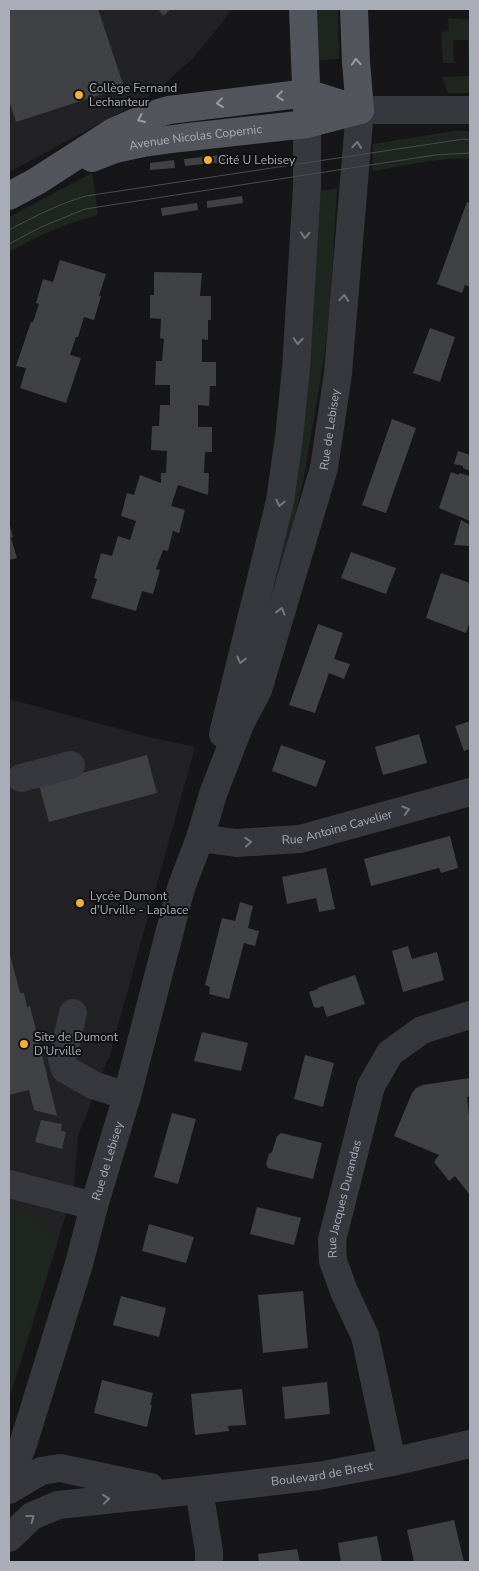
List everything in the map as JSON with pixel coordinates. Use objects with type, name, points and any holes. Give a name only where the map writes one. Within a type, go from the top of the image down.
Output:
[{"type":"main road","points":[[303,9],[307,93]]},
{"type":"main road","points":[[354,9],[360,110]]},
{"type":"main road","name":"Avenue Nicolas Copernic","points":[[9,196],[37,181],[113,132],[149,116],[188,107],[307,93],[360,110]]},
{"type":"main road","name":"Rue de Lebisey","points":[[307,93],[307,124]]},
{"type":"main road","name":"Avenue Nicolas Copernic","points":[[37,181],[65,173],[91,158],[107,152],[143,143],[307,124],[360,110]]},
{"type":"street","points":[[360,110],[470,110]]},
{"type":"street","name":"Rue de Lebisey","points":[[21,1479],[29,1470],[24,1441],[79,1264],[94,1206],[127,1096],[181,888],[200,838],[213,794],[240,724],[258,690],[324,468],[338,374],[360,110]]},
{"type":"street","name":"Rue de Lebisey","points":[[200,838],[208,792],[282,492],[296,369],[308,186],[307,124]]},
{"type":"street","points":[[21,778],[71,764]]},
{"type":"street","name":"Rue Antoine Cavelier","points":[[200,838],[236,843],[300,839],[470,792]]},
{"type":"street","points":[[73,1013],[62,1060],[65,1069],[93,1085],[127,1096]]},
{"type":"street","name":"Rue Jacques Durandas","points":[[392,1462],[365,1336],[344,1291],[333,1261],[332,1240],[370,1086],[390,1054],[422,1030],[470,1015]]},
{"type":"street","points":[[9,1184],[94,1206]]},
{"type":"street","points":[[36,1401],[40,1441],[47,1459],[60,1468]]},
{"type":"street","name":"Boulevard de Brest","points":[[9,1538],[32,1516],[58,1504],[318,1476],[392,1462],[470,1444]]},
{"type":"street","name":"Boulevard de Brest","points":[[9,1490],[21,1479],[42,1470],[60,1468],[186,1491]]},
{"type":"street","points":[[21,1479],[58,1504]]},
{"type":"street","points":[[186,1491],[209,1551],[209,1562]]},
{"type":"shaded area","name":"Collège Fernand Lechanteur","points":[[9,9],[231,9],[193,58],[159,89],[140,102],[9,172]]},
{"type":"shaded area","points":[[317,9],[338,9],[339,59],[319,60]]},
{"type":"shaded area","points":[[448,18],[470,20],[470,63],[468,40],[453,40],[454,63],[443,63],[441,32],[449,31]]},
{"type":"shaded area","points":[[470,76],[470,93],[448,93],[442,77]]},
{"type":"shaded area","points":[[454,131],[470,131],[470,159],[433,161],[372,171],[373,144]]},
{"type":"shaded area","points":[[92,173],[98,215],[52,230],[9,252],[9,217]]},
{"type":"shaded area","points":[[337,188],[330,308],[324,358],[304,477],[267,639],[258,619],[314,293],[321,191]]},
{"type":"shaded area","name":"Lycée Dumont d'Urville - Laplace","points":[[9,699],[149,737],[195,747],[109,1058],[78,1136],[74,1187],[9,1399]]},
{"type":"shaded area","points":[[9,1207],[41,1219],[57,1243],[9,1394]]},
{"type":"building","points":[[9,9],[98,9],[124,87],[16,122],[9,100]]},
{"type":"building","points":[[158,9],[171,9],[163,16]]},
{"type":"building","name":"Cité U Lebisey","points":[[231,154],[232,161],[185,166],[184,159]]},
{"type":"building","points":[[174,160],[175,168],[150,170],[150,163]]},
{"type":"building","name":"Cité U Lebisey","points":[[242,196],[243,203],[207,208],[207,201]]},
{"type":"building","points":[[467,202],[470,203],[470,287],[465,285],[462,293],[437,284]]},
{"type":"building","points":[[197,203],[198,210],[162,216],[161,208]]},
{"type":"building","points":[[60,260],[106,274],[94,320],[84,317],[70,355],[81,358],[66,403],[20,388],[26,368],[16,366],[39,304],[36,303],[43,279],[53,282]]},
{"type":"building","points":[[154,272],[202,273],[200,296],[211,296],[211,320],[208,320],[208,340],[202,339],[202,362],[216,362],[216,386],[210,386],[209,406],[198,405],[198,427],[212,427],[212,452],[205,452],[204,473],[209,473],[208,495],[178,485],[171,506],[185,510],[179,533],[173,531],[168,551],[163,550],[156,569],[160,570],[153,594],[142,591],[136,611],[91,598],[97,579],[94,578],[101,553],[112,556],[118,536],[130,540],[136,521],[121,516],[127,493],[134,495],[140,475],[161,483],[161,473],[166,473],[167,451],[151,450],[152,426],[159,426],[160,405],[170,405],[170,385],[155,385],[156,361],[162,361],[164,339],[160,338],[161,319],[150,318],[150,295],[154,295]]},
{"type":"building","points":[[430,328],[455,337],[440,382],[413,373]]},
{"type":"building","points":[[392,419],[416,428],[386,513],[362,505]]},
{"type":"building","points":[[458,451],[470,455],[470,471],[463,468],[463,466],[454,464]]},
{"type":"building","points":[[451,472],[470,476],[470,521],[439,508]]},
{"type":"building","points":[[461,520],[470,525],[470,546],[454,545]]},
{"type":"building","points":[[9,522],[13,537],[11,538],[17,558],[9,560]]},
{"type":"building","points":[[351,552],[396,568],[386,594],[341,578]]},
{"type":"building","points":[[441,573],[470,583],[470,621],[466,633],[426,618]]},
{"type":"building","points":[[318,624],[343,633],[334,659],[350,664],[344,679],[329,673],[315,713],[289,705]]},
{"type":"building","points":[[470,721],[470,749],[464,751],[455,726]]},
{"type":"building","points":[[419,734],[427,763],[383,775],[375,747]]},
{"type":"building","points":[[281,745],[326,761],[316,787],[272,771]]},
{"type":"building","points":[[147,755],[157,793],[49,822],[39,785]]},
{"type":"building","points":[[450,836],[458,868],[441,873],[439,868],[371,886],[364,859]]},
{"type":"building","points":[[326,868],[335,909],[319,912],[316,898],[287,904],[282,877]]},
{"type":"building","points":[[240,902],[253,906],[248,928],[259,931],[255,946],[244,943],[229,999],[209,994],[210,987],[205,985],[222,918],[235,921]]},
{"type":"building","points":[[408,946],[412,959],[437,952],[444,980],[403,992],[392,951]]},
{"type":"building","name":"Site de Dumont D'Urville","points":[[9,951],[20,993],[24,993],[27,1007],[30,1006],[57,1116],[34,1110],[29,1090],[9,1095]]},
{"type":"building","points":[[355,975],[365,1004],[327,1017],[323,1006],[314,1007],[309,992]]},
{"type":"building","points":[[202,1032],[248,1043],[241,1071],[194,1061]]},
{"type":"building","points":[[305,1055],[334,1063],[323,1107],[294,1099]]},
{"type":"building","points":[[470,1078],[470,1096],[467,1097],[470,1124],[470,1195],[455,1176],[449,1181],[434,1162],[439,1155],[394,1136],[412,1093],[416,1088],[423,1085]]},
{"type":"building","points":[[172,1113],[196,1119],[178,1184],[154,1177]]},
{"type":"building","points":[[41,1120],[62,1124],[61,1131],[66,1132],[62,1149],[35,1142]]},
{"type":"building","points":[[281,1133],[322,1143],[313,1179],[268,1168],[266,1164],[269,1154],[272,1152],[277,1136]]},
{"type":"building","points":[[257,1207],[301,1218],[294,1245],[250,1234]]},
{"type":"building","points":[[149,1224],[194,1237],[186,1263],[142,1251]]},
{"type":"building","points":[[303,1291],[308,1348],[263,1353],[258,1295]]},
{"type":"building","points":[[121,1296],[166,1308],[159,1337],[113,1325]]},
{"type":"building","points":[[102,1380],[153,1393],[147,1427],[94,1413]]},
{"type":"building","points":[[327,1382],[330,1414],[285,1419],[282,1387]]},
{"type":"building","points":[[242,1389],[246,1425],[228,1426],[229,1431],[195,1435],[191,1394]]},
{"type":"building","points":[[454,1520],[464,1562],[414,1562],[407,1530]]},
{"type":"building","points":[[377,1536],[382,1562],[341,1562],[338,1543]]},
{"type":"building","points":[[297,1549],[300,1562],[259,1562],[258,1554]]},
{"type":"tram line","points":[[9,230],[56,207],[86,196],[464,139],[470,140]]},
{"type":"tram line","points":[[9,244],[41,227],[85,209],[435,155],[470,153]]},
{"type":"place","name":"Collège Fernand Lechanteur","points":[[79,95]]},
{"type":"place","name":"Cité U Lebisey","points":[[208,160]]},
{"type":"place","name":"Lycée Dumont d'Urville - Laplace","points":[[80,903]]},
{"type":"place","name":"Site de Dumont D'Urville","points":[[24,1044]]}]
